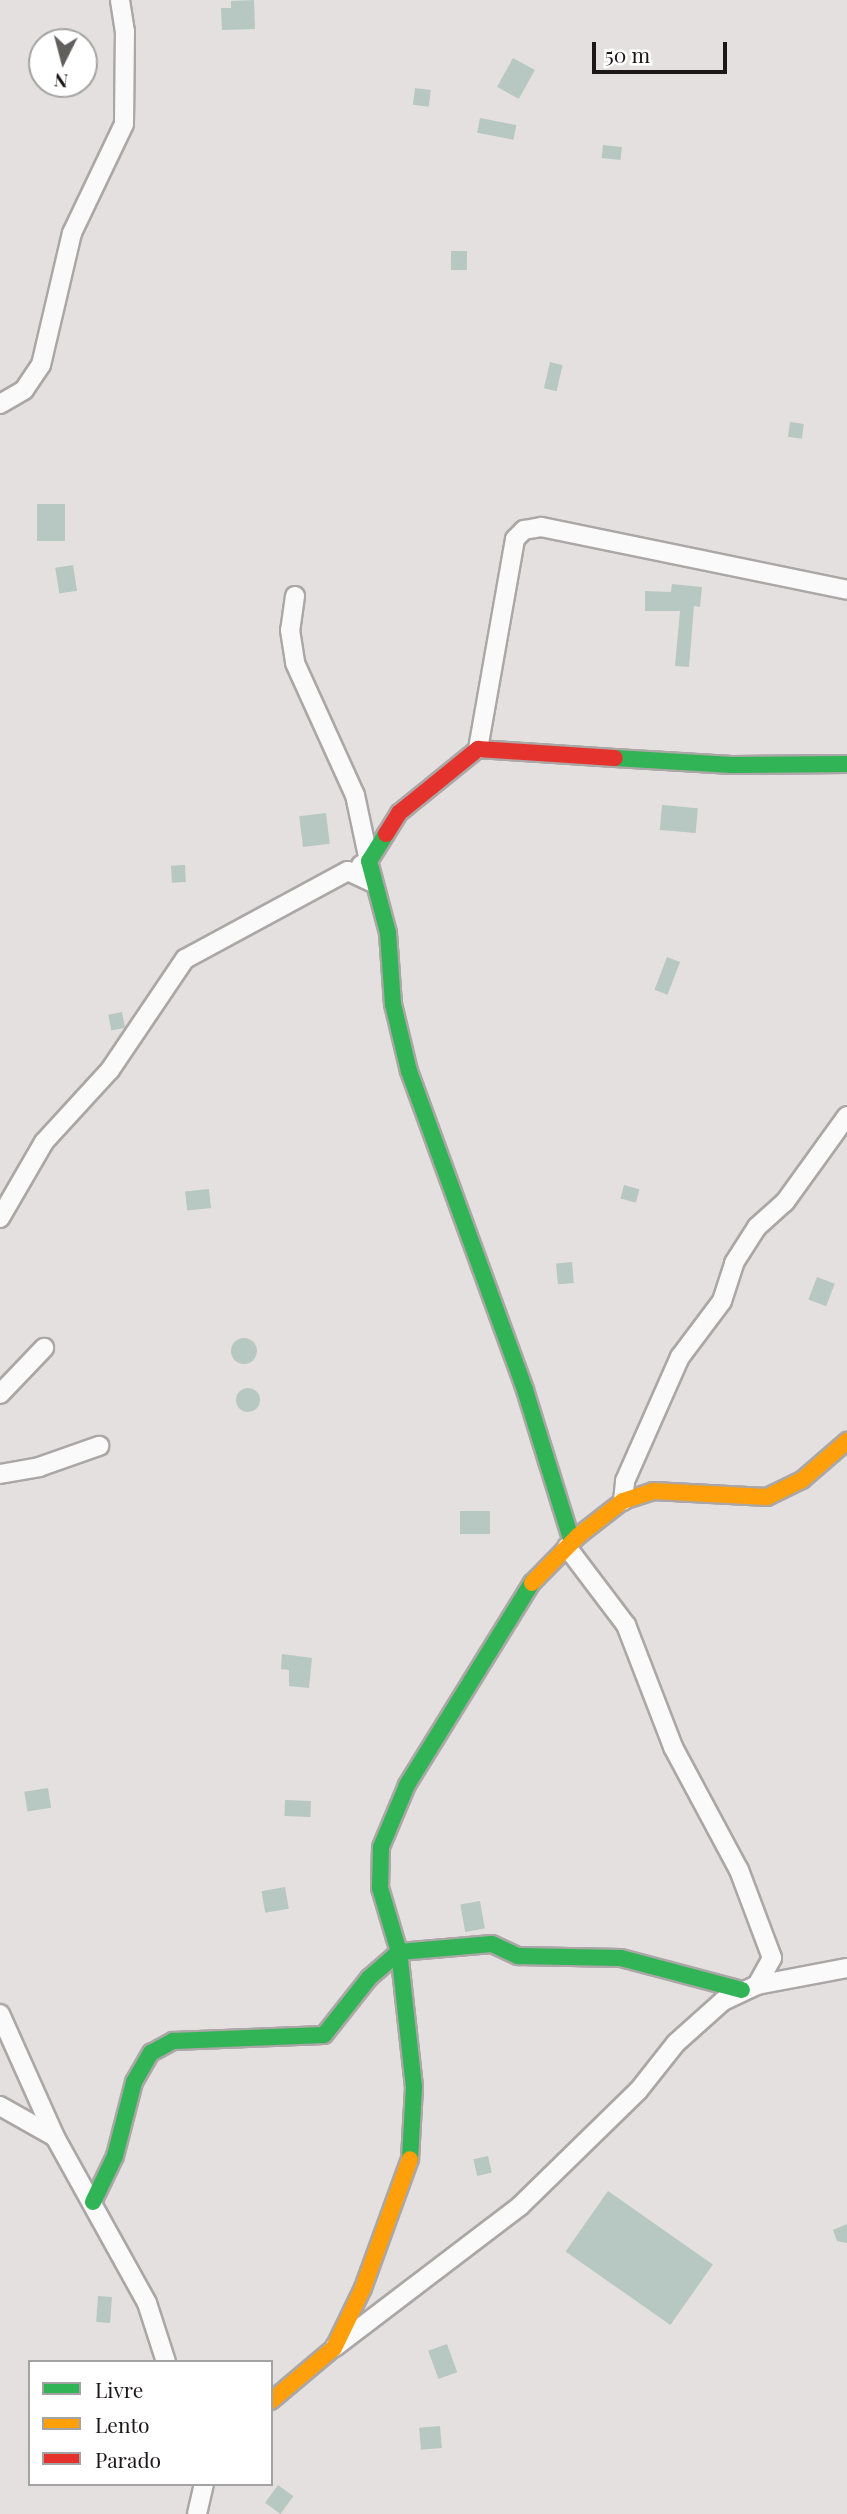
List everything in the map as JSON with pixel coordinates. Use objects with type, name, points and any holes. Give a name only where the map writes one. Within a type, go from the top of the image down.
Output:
[{"type":"street","points":[[0,404],[24,390],[41,365],[72,233],[124,124],[125,32],[120,0]]},
{"type":"street","points":[[0,1218],[44,1142],[110,1069],[185,959],[369,861],[399,813],[478,749],[515,540],[524,530],[555,529],[847,590]]},
{"type":"street","points":[[273,2399],[334,2348],[520,2206],[638,2091],[701,2018],[749,1987],[772,1958],[739,1870],[677,1755],[625,1625],[569,1545],[525,1390],[409,1071],[393,1004],[388,933],[372,882],[352,786],[295,663],[290,630],[295,596]]},
{"type":"street","points":[[478,749],[757,766],[847,764]]},
{"type":"street","points":[[348,871],[372,882]]},
{"type":"street","points":[[623,1501],[625,1481],[680,1357],[722,1301],[734,1263],[757,1227],[785,1202],[847,1116]]},
{"type":"street","points":[[0,1394],[44,1349]]},
{"type":"street","points":[[334,2348],[363,2288],[409,2171],[414,2087],[398,1952],[380,1878],[381,1847],[389,1822],[513,1609],[569,1545],[623,1501],[653,1491],[767,1497],[802,1480],[847,1441]]},
{"type":"street","points":[[0,1474],[39,1467],[99,1446]]},
{"type":"street","points":[[93,2203],[115,2156],[134,2082],[151,2053],[173,2041],[324,2035],[369,1978],[398,1952],[492,1944],[518,1955],[621,1958],[749,1987],[847,1968]]},
{"type":"street","points":[[0,2014],[55,2137],[147,2303],[165,2360]]},
{"type":"street","points":[[0,2106],[55,2137]]},
{"type":"street","points":[[197,2514],[204,2486]]},
{"type":"building","points":[[254,0],[255,29],[222,30],[221,8],[231,8],[231,1]]},
{"type":"building","points":[[513,58],[535,70],[519,99],[497,87]]},
{"type":"building","points":[[415,88],[431,90],[429,107],[413,105]]},
{"type":"building","points":[[480,118],[516,125],[513,140],[477,133]]},
{"type":"building","points":[[603,145],[622,147],[621,160],[602,158]]},
{"type":"building","points":[[451,251],[467,251],[467,270],[451,270]]},
{"type":"building","points":[[550,362],[563,365],[557,391],[544,388]]},
{"type":"building","points":[[790,422],[804,424],[802,439],[788,437]]},
{"type":"building","points":[[37,504],[65,504],[65,541],[37,541]]},
{"type":"building","points":[[73,565],[77,591],[59,593],[55,568]]},
{"type":"building","points":[[672,584],[702,587],[700,607],[694,606],[689,667],[675,666],[680,611],[645,611],[645,591],[671,592]]},
{"type":"building","points":[[662,805],[698,808],[696,833],[660,830]]},
{"type":"building","points":[[326,813],[330,844],[303,847],[299,816]]},
{"type":"building","points":[[185,865],[186,882],[172,883],[171,866]]},
{"type":"building","points":[[667,957],[680,962],[668,995],[654,990]]},
{"type":"building","points":[[122,1012],[125,1028],[111,1030],[108,1015]]},
{"type":"building","points":[[624,1185],[639,1189],[636,1203],[620,1199]]},
{"type":"building","points":[[209,1189],[211,1208],[187,1210],[185,1192]]},
{"type":"building","points":[[572,1262],[574,1283],[558,1284],[556,1263]]},
{"type":"building","points":[[817,1277],[835,1284],[826,1306],[808,1299]]},
{"type":"building","points":[[244,1338],[253,1342],[257,1351],[253,1360],[244,1364],[235,1360],[231,1351],[235,1342]]},
{"type":"building","points":[[248,1388],[256,1392],[260,1400],[256,1408],[248,1412],[240,1408],[236,1400],[240,1392]]},
{"type":"building","points":[[460,1511],[490,1511],[490,1534],[460,1534]]},
{"type":"building","points":[[282,1654],[312,1658],[309,1688],[289,1686],[289,1670],[281,1669]]},
{"type":"building","points":[[48,1788],[51,1808],[27,1812],[24,1792]]},
{"type":"building","points":[[285,1800],[311,1801],[310,1817],[284,1816]]},
{"type":"building","points":[[285,1887],[289,1909],[265,1913],[261,1891]]},
{"type":"building","points":[[480,1901],[485,1929],[465,1932],[460,1904]]},
{"type":"building","points":[[488,2156],[492,2173],[477,2176],[473,2159]]},
{"type":"building","points":[[608,2191],[713,2264],[670,2325],[566,2252]]},
{"type":"building","points":[[847,2224],[847,2243],[837,2241],[833,2230]]},
{"type":"building","points":[[98,2296],[112,2297],[110,2323],[96,2322]]},
{"type":"building","points":[[447,2344],[457,2372],[438,2379],[428,2351]]},
{"type":"building","points":[[440,2426],[442,2448],[421,2450],[419,2428]]},
{"type":"building","points":[[278,2485],[293,2496],[280,2514],[265,2503]]},
{"type":"traffic: fast","points":[[615,758],[732,765],[847,764]]},
{"type":"traffic: fast","points":[[386,834],[369,861],[388,933],[393,1004],[409,1071],[525,1390],[572,1542]]},
{"type":"traffic: fast","points":[[410,2159],[414,2087],[399,1952],[380,1888],[381,1847],[407,1785],[532,1583]]},
{"type":"traffic: fast","points":[[93,2202],[115,2156],[134,2082],[151,2053],[173,2041],[324,2035],[369,1978],[399,1952],[492,1944],[518,1956],[621,1958],[742,1990]]},
{"type":"traffic: slow","points":[[532,1583],[578,1536],[623,1501],[653,1491],[767,1497],[802,1480],[847,1441]]},
{"type":"traffic: slow","points":[[273,2399],[334,2348],[363,2288],[410,2159]]},
{"type":"traffic: jam","points":[[386,834],[399,813],[478,749],[615,758]]}]
